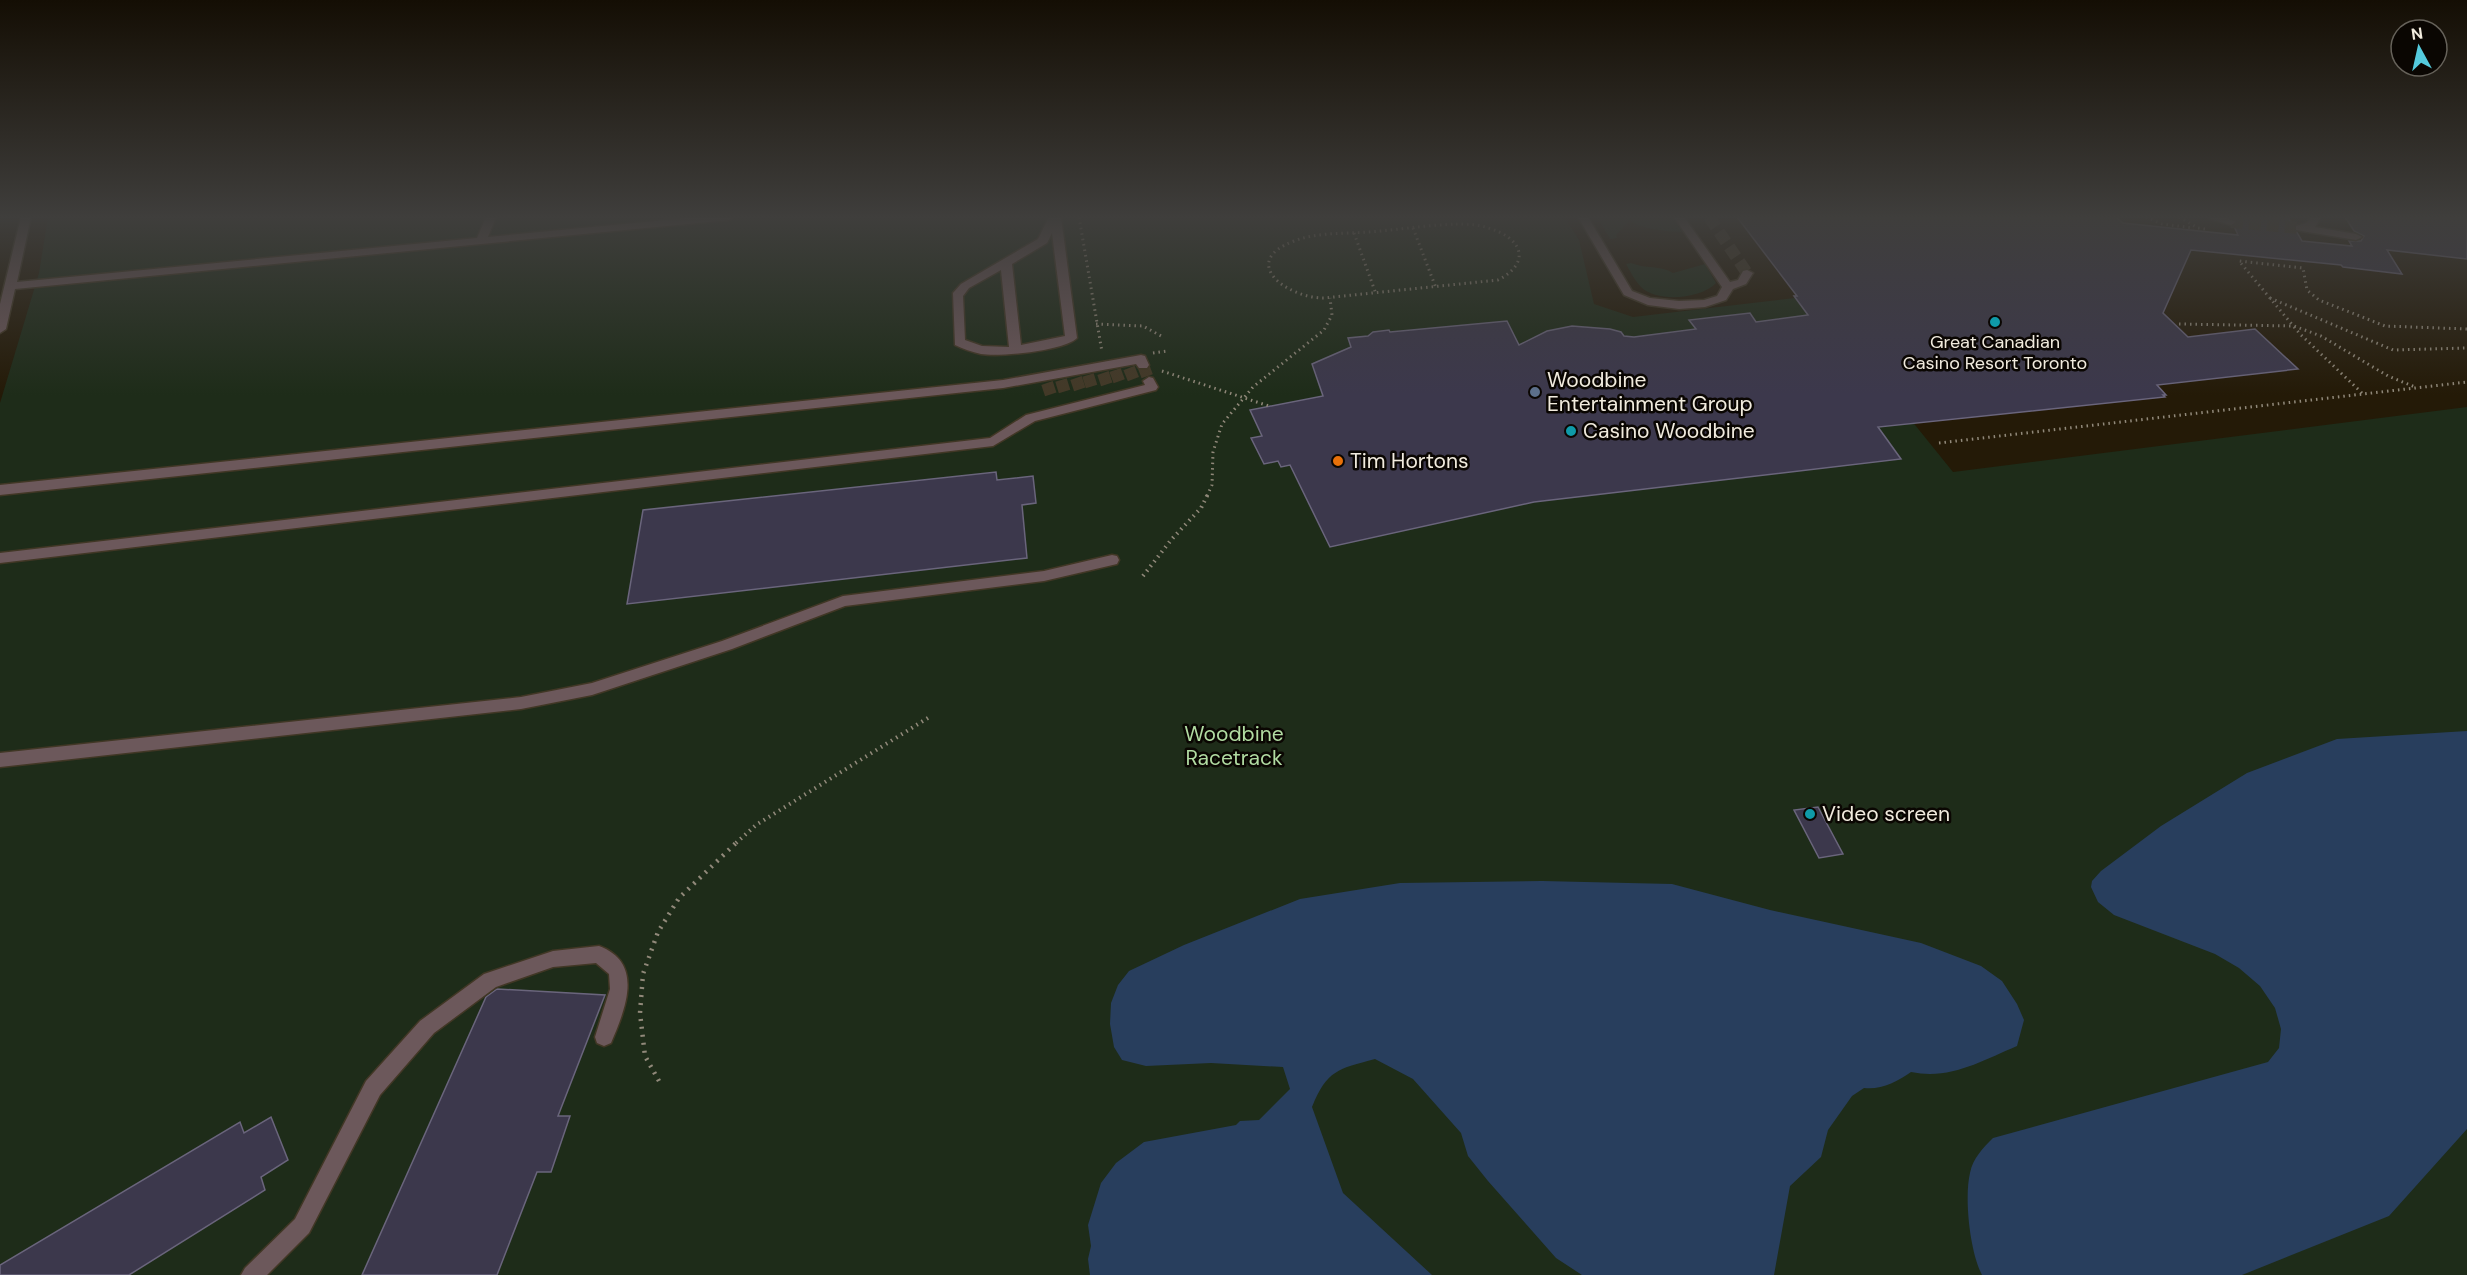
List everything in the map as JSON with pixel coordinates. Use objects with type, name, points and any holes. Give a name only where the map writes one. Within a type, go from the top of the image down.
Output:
[{"type":"street","points":[[0,329],[13,276]]},
{"type":"street","points":[[11,286],[110,276]]},
{"type":"street","points":[[981,276],[965,286],[957,294],[958,342],[969,349],[987,351],[1062,342],[1071,338],[1063,276]]},
{"type":"street","points":[[1008,276],[1015,348]]},
{"type":"street","points":[[1618,276],[1628,293],[1648,301],[1679,305],[1704,303],[1722,298],[1728,287],[1742,282],[1745,276]]},
{"type":"street","points":[[1721,276],[1728,287]]},
{"type":"street","points":[[0,490],[1046,380],[1107,366],[1146,362]]},
{"type":"street","points":[[0,558],[993,441],[1054,405],[1137,387],[1152,387],[1149,381]]},
{"type":"street","points":[[0,760],[521,703],[592,689],[727,645],[843,601],[1044,576],[1112,560]]},
{"type":"street","points":[[252,1275],[302,1226],[373,1088],[427,1027],[490,980],[554,959],[599,954],[618,970],[619,989],[604,1037]]},
{"type":"path","points":[[1088,276],[1096,324],[1107,366]]},
{"type":"path","points":[[1272,276],[1287,290],[1301,296],[1330,298],[1482,284],[1503,276]]},
{"type":"path","points":[[1370,276],[1376,294]]},
{"type":"path","points":[[1432,276],[1436,288]]},
{"type":"path","points":[[2252,276],[2294,326],[2362,394]]},
{"type":"path","points":[[2305,276],[2307,290],[2319,300],[2385,326],[2467,329]]},
{"type":"path","points":[[1143,576],[1171,540],[1201,508],[1212,485],[1213,452],[1222,424],[1253,387],[1324,330],[1331,321],[1334,311],[1330,298]]},
{"type":"path","points":[[2270,298],[2393,350],[2467,348]]},
{"type":"path","points":[[1096,324],[1143,326],[1163,338]]},
{"type":"path","points":[[2179,324],[2294,326],[2321,336],[2388,376],[2418,388]]},
{"type":"path","points":[[1146,362],[1150,353],[1167,351]]},
{"type":"path","points":[[1160,370],[1269,406]]},
{"type":"path","points":[[1939,443],[2467,382]]},
{"type":"path","points":[[659,1081],[645,1056],[640,1013],[643,974],[658,932],[679,898],[720,856],[756,825],[931,716]]},
{"type":"green space","name":"Woodbine Racetrack","points":[[38,276],[1588,276],[1594,304],[1633,317],[1811,296],[1953,472],[2467,407],[2467,1275],[0,1275],[0,403]]},
{"type":"green space","points":[[1633,276],[1712,276],[1716,283],[1700,293],[1679,297],[1657,295],[1639,285]]},
{"type":"water","points":[[2467,731],[2467,1129],[2389,1216],[2242,1275],[1982,1275],[1971,1239],[1968,1184],[1971,1168],[1976,1158],[1993,1138],[2268,1062],[2279,1048],[2281,1029],[2275,1008],[2260,986],[2239,968],[2215,954],[2114,915],[2098,902],[2091,887],[2092,881],[2101,871],[2161,826],[2247,773],[2337,739]]},
{"type":"water","points":[[1542,881],[1672,884],[1770,910],[1921,943],[1981,966],[2002,981],[2024,1020],[2017,1046],[1966,1068],[1926,1074],[1911,1072],[1889,1084],[1877,1088],[1864,1088],[1852,1096],[1828,1130],[1821,1157],[1790,1186],[1774,1275],[1582,1275],[1556,1258],[1488,1181],[1468,1156],[1461,1133],[1413,1079],[1375,1059],[1335,1073],[1323,1085],[1312,1107],[1343,1193],[1432,1275],[1090,1275],[1088,1259],[1091,1246],[1088,1225],[1101,1183],[1116,1163],[1144,1142],[1236,1125],[1240,1121],[1259,1120],[1290,1089],[1283,1067],[1211,1063],[1146,1066],[1122,1060],[1114,1047],[1110,1024],[1111,1003],[1118,985],[1129,971],[1184,945],[1300,899],[1400,883]]},
{"type":"building","name":"Casino Woodbine","points":[[1782,276],[2179,276],[2163,313],[2188,337],[2255,329],[2298,369],[2157,385],[2166,395],[2163,395],[2165,397],[1878,427],[1901,459],[1534,502],[1330,547],[1290,465],[1281,467],[1278,461],[1264,464],[1251,438],[1262,436],[1250,410],[1323,396],[1312,364],[1351,347],[1348,338],[1368,336],[1373,332],[1389,330],[1390,332],[1507,321],[1519,345],[1547,331],[1572,326],[1610,329],[1621,332],[1624,336],[1634,337],[1696,329],[1689,320],[1750,313],[1756,322],[1808,315],[1794,296],[1797,296]]},
{"type":"building","points":[[996,472],[997,480],[1033,476],[1036,503],[1022,505],[1027,558],[627,604],[643,510]]},
{"type":"building","points":[[1818,807],[1843,854],[1819,858],[1794,810]]},
{"type":"building","points":[[497,989],[605,995],[558,1116],[570,1116],[551,1172],[537,1172],[497,1275],[362,1275],[486,997]]},
{"type":"building","points":[[271,1117],[288,1160],[261,1177],[265,1190],[129,1275],[0,1275],[0,1265],[240,1122],[244,1133]]},
{"type":"tunnel","points":[[1143,365],[1149,381]]},
{"type":"tunnel","points":[[1129,368],[1135,383]]},
{"type":"tunnel","points":[[1115,370],[1121,386]]},
{"type":"tunnel","points":[[1103,373],[1108,388]]},
{"type":"tunnel","points":[[1088,375],[1093,391]]},
{"type":"tunnel","points":[[1076,378],[1081,393]]},
{"type":"tunnel","points":[[1061,380],[1066,396]]},
{"type":"tunnel","points":[[1047,383],[1052,398]]},
{"type":"place","name":"Great Canadian Casino Resort Toronto","points":[[1995,322]]},
{"type":"place","name":"Woodbine Entertainment Group","points":[[1535,392]]},
{"type":"place","name":"Casino Woodbine","points":[[1571,431]]},
{"type":"place","name":"Tim Hortons","points":[[1338,461]]},
{"type":"place","name":"Video screen","points":[[1810,814]]}]
